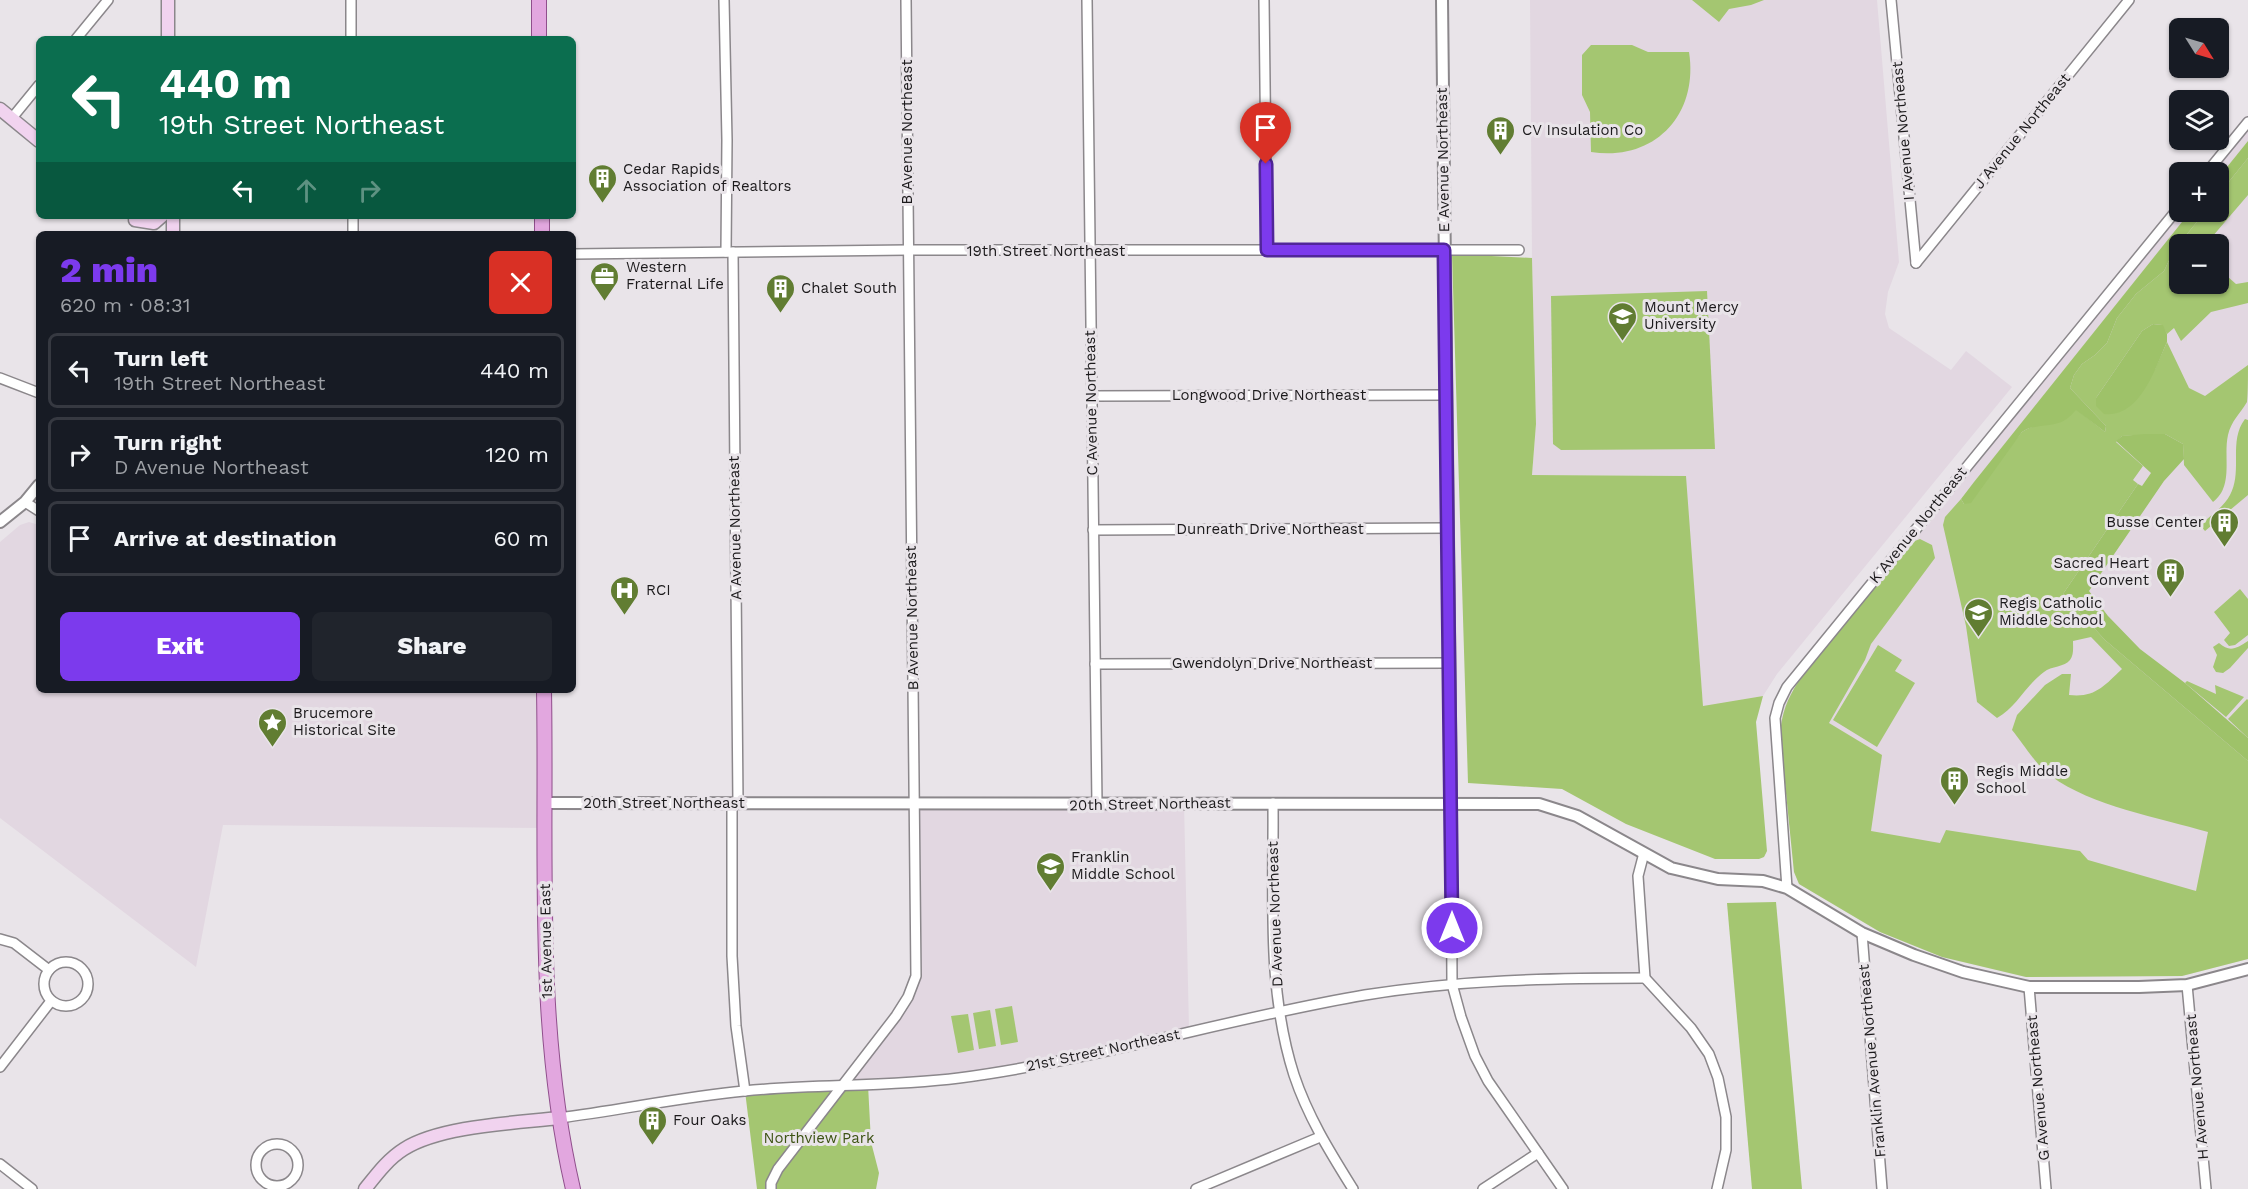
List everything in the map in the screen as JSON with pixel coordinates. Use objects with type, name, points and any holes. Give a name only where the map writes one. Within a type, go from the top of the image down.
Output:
[{"type":"main road","points":[[168,0],[168,36]]},
{"type":"main road","points":[[539,0],[539,36]]},
{"type":"main road","points":[[0,109],[36,138]]},
{"type":"main road","points":[[134,219],[149,231]]},
{"type":"main road","points":[[137,219],[154,223],[159,219]]},
{"type":"main road","name":"1st Avenue East","points":[[544,693],[547,1008],[559,1118],[573,1189]]},
{"type":"main road","points":[[365,1189],[393,1157],[414,1143],[432,1136],[559,1118]]},
{"type":"street","points":[[78,36],[108,0]]},
{"type":"street","points":[[351,0],[351,36]]},
{"type":"street","name":"A Avenue Northeast","points":[[724,0],[730,252],[735,804],[732,956],[736,1026],[745,1091]]},
{"type":"street","name":"B Avenue Northeast","points":[[771,1189],[771,1183],[778,1169],[896,1016],[908,997],[916,976],[906,0]]},
{"type":"street","name":"C Avenue Northeast","points":[[1087,0],[1097,805]]},
{"type":"street","points":[[1264,0],[1267,250]]},
{"type":"street","name":"E Avenue Northeast","points":[[1442,0],[1452,984],[1475,1056],[1494,1090],[1563,1189]]},
{"type":"street","name":"I Avenue Northeast","points":[[1891,0],[1916,263]]},
{"type":"street","name":"J Avenue Northeast","points":[[1916,263],[2129,0]]},
{"type":"street","points":[[12,118],[36,89]]},
{"type":"street","points":[[2215,162],[2248,122]]},
{"type":"street","name":"K Avenue Northeast","points":[[1787,888],[1774,718],[1787,687],[2169,219]]},
{"type":"street","name":"19th Street Northeast","points":[[576,254],[908,250],[1519,250]]},
{"type":"street","points":[[0,378],[36,392]]},
{"type":"street","name":"Longwood Drive Northeast","points":[[1091,396],[1447,395]]},
{"type":"street","points":[[0,522],[36,488]]},
{"type":"street","points":[[25,501],[36,509]]},
{"type":"street","name":"Dunreath Drive Northeast","points":[[1093,530],[1447,528]]},
{"type":"street","name":"Gwendolyn Drive Northeast","points":[[1095,663],[1448,663]]},
{"type":"street","name":"20th Street Northeast","points":[[545,803],[1097,805],[1273,802],[1530,803],[1551,806],[1577,816],[1671,867],[1695,875],[1763,881],[1787,888],[1862,933],[1963,972],[2029,987],[2139,987],[2187,985],[2248,969]]},
{"type":"street","name":"D Avenue Northeast","points":[[1273,802],[1275,970],[1280,1012],[1294,1076],[1320,1137],[1353,1189]]},
{"type":"street","points":[[1644,853],[1638,876],[1645,978],[1691,1028],[1709,1054],[1718,1078],[1726,1117],[1726,1150],[1717,1189]]},
{"type":"street","name":"Franklin Avenue Northeast","points":[[1862,933],[1882,1189]]},
{"type":"street","points":[[0,939],[14,943],[49,969]]},
{"type":"street","points":[[75,963],[87,977],[88,987],[85,996],[78,1003],[69,1006],[60,1006],[51,1001],[43,986],[44,977],[49,969],[56,964],[75,963]]},
{"type":"street","name":"21st Street Northeast","points":[[559,1118],[745,1091],[958,1078],[1107,1052],[1280,1012],[1366,995],[1452,984],[1555,978],[1645,978]]},
{"type":"street","name":"H Avenue Northeast","points":[[2187,985],[2206,1189]]},
{"type":"street","name":"G Avenue Northeast","points":[[2029,987],[2046,1189]]},
{"type":"street","points":[[0,1067],[51,1001]]},
{"type":"street","points":[[1196,1189],[1320,1137]]},
{"type":"street","points":[[280,1143],[289,1147],[296,1155],[297,1173],[290,1182],[281,1186],[261,1186],[255,1166],[256,1157],[262,1149],[271,1144],[280,1143]]},
{"type":"street","points":[[1483,1189],[1538,1153]]},
{"type":"street","points":[[0,1164],[32,1189]]},
{"type":"shaded area","points":[[1530,0],[1877,0],[1899,262],[1888,292],[1885,314],[1889,328],[1951,370],[1966,351],[2012,387],[1777,674],[1763,696],[1703,707],[1685,476],[1532,475],[1536,424]]},
{"type":"shaded area","name":"Regis Catholic Middle School","points":[[2248,131],[2248,959],[2182,976],[2026,977],[1942,957],[1880,932],[1799,884],[1794,872],[1781,722],[1785,703],[1798,682],[2174,222],[2229,222],[2229,162],[2222,162]]},
{"type":"shaded area","name":"Brucemore Historical Site","points":[[29,522],[36,524],[36,693],[544,693],[545,828],[223,825],[196,967],[0,818],[0,542],[20,525]]},
{"type":"shaded area","name":"Franklin Middle School","points":[[913,803],[1184,803],[1189,1029],[1107,1052],[958,1078],[844,1085],[896,1016],[916,976]]},
{"type":"green space","points":[[1692,0],[1764,0],[1729,9],[1719,22]]},
{"type":"green space","points":[[1591,45],[1632,45],[1648,52],[1689,52],[1690,75],[1687,96],[1679,114],[1667,129],[1652,141],[1634,149],[1614,153],[1591,152],[1590,112],[1582,95],[1582,55]]},
{"type":"green space","points":[[2248,141],[2248,158],[2229,182],[2229,165]]},
{"type":"green space","name":"Regis Catholic Middle School","points":[[2248,158],[2248,195],[2229,217],[2229,182]]},
{"type":"green space","points":[[2182,222],[2197,222],[2187,234],[2172,234]]},
{"type":"green space","name":"Regis Catholic Middle School","points":[[2197,222],[2225,222],[2215,234],[2187,234]]},
{"type":"green space","points":[[2169,238],[2169,260],[2164,271],[2136,294],[2117,318],[2107,343],[2082,364],[2074,375],[2070,388],[2106,426],[2105,432],[2076,410],[2060,422],[2033,427],[2022,432],[1971,503],[1964,504],[1961,499]]},
{"type":"green space","points":[[1452,254],[1532,258],[1536,424],[1532,475],[1686,476],[1703,706],[1763,696],[1756,722],[1767,851],[1764,857],[1715,859],[1626,824],[1562,789],[1468,783]]},
{"type":"green space","name":"Regis Catholic Middle School","points":[[2169,260],[2169,294],[2229,294],[2229,278],[2236,284],[2248,282],[2248,303],[2211,312],[2181,341],[2174,328],[2167,334],[2162,325],[2153,324],[2142,331],[2096,398],[2155,369],[2167,342],[2189,388],[2205,396],[2248,365],[2247,402],[2233,422],[2228,435],[2224,488],[2213,502],[2184,465],[2183,444],[2165,434],[2122,436],[2116,442],[2143,466],[2133,480],[2138,484],[2063,594],[2105,640],[2248,761],[2248,959],[2182,976],[2026,977],[1942,957],[1880,932],[1799,884],[1794,872],[1780,734],[1786,706],[1798,682],[1912,542],[1920,539],[1932,545],[1935,558],[1871,644],[1865,660],[1829,723],[1882,755],[1871,831],[1940,843],[1946,830],[2080,851],[2088,860],[2196,891],[2208,832],[2126,810],[2067,786],[2041,767],[2012,730],[2017,715],[2045,685],[2062,674],[2071,674],[2069,695],[2086,695],[2098,690],[2122,669],[2091,637],[2073,641],[2073,653],[2070,660],[2044,672],[2004,714],[1997,718],[1977,702],[1966,626],[1943,525],[1945,517],[1961,499],[1964,504],[2022,432],[2036,426],[2056,423],[2076,409],[2105,432],[2106,426],[2070,388],[2074,375],[2082,364],[2107,343],[2117,318],[2136,294],[2164,271]]},
{"type":"green space","points":[[1707,291],[1715,449],[1561,450],[1553,444],[1551,296]]},
{"type":"green space","points":[[2153,324],[2163,325],[2167,334],[2167,342],[2151,378],[2137,400],[2127,408],[2117,413],[2104,414],[2096,406],[2096,398],[2142,331]]},
{"type":"green space","points":[[2245,419],[2248,420],[2248,495],[2205,531],[2200,525],[2224,503],[2234,486],[2237,437]]},
{"type":"green space","points":[[2165,434],[2183,444],[2184,459],[2164,481],[2089,591],[2108,616],[2140,649],[2185,683],[2248,738],[2248,761],[2105,640],[2063,594],[2138,484],[2142,486],[2151,473],[2116,441],[2122,436]]},
{"type":"green space","points":[[2240,589],[2248,599],[2248,635],[2235,645],[2229,646],[2224,640],[2230,633],[2214,612]]},
{"type":"green space","points":[[2248,641],[2248,648],[2230,668],[2223,673],[2216,672],[2213,667],[2217,655],[2213,647],[2219,643],[2230,649]]},
{"type":"green space","points":[[1878,645],[1902,660],[1895,671],[1915,683],[1877,747],[1833,720]]},
{"type":"green space","points":[[2187,681],[2216,694],[2215,685],[2244,697],[2226,717],[2185,683]]},
{"type":"green space","points":[[2248,700],[2248,738],[2228,719]]},
{"type":"green space","points":[[1776,902],[1802,1189],[1752,1189],[1727,903]]},
{"type":"green space","points":[[1012,1006],[1018,1042],[1001,1045],[995,1009]]},
{"type":"green space","points":[[990,1010],[996,1046],[979,1049],[973,1013]]},
{"type":"green space","points":[[968,1014],[974,1050],[958,1053],[951,1016]]},
{"type":"green space","name":"Northview Park","points":[[868,1085],[871,1142],[879,1173],[876,1189],[757,1189],[745,1091]]},
{"type":"place","name":"CV Insulation Co","points":[[1501,156]]},
{"type":"place","name":"Cedar Rapids Association of Realtors","points":[[602,204]]},
{"type":"place","name":"Western Fraternal Life","points":[[605,302]]},
{"type":"place","name":"Chalet South","points":[[780,314]]},
{"type":"place","name":"Mount Mercy University","points":[[1623,342]]},
{"type":"place","name":"Busse Center","points":[[2225,548]]},
{"type":"place","name":"Sacred Heart Convent","points":[[2170,598]]},
{"type":"place","name":"RCI","points":[[625,616]]},
{"type":"place","name":"Regis Catholic Middle School","points":[[1978,638]]},
{"type":"place","name":"Brucemore Historical Site","points":[[272,748]]},
{"type":"place","name":"Regis Middle School","points":[[1955,806]]},
{"type":"place","name":"Franklin Middle School","points":[[1050,892]]},
{"type":"place","name":"Four Oaks","points":[[652,1146]]},
{"type":"route","points":[[1266,164],[1267,250],[1444,250],[1452,928]]}]
